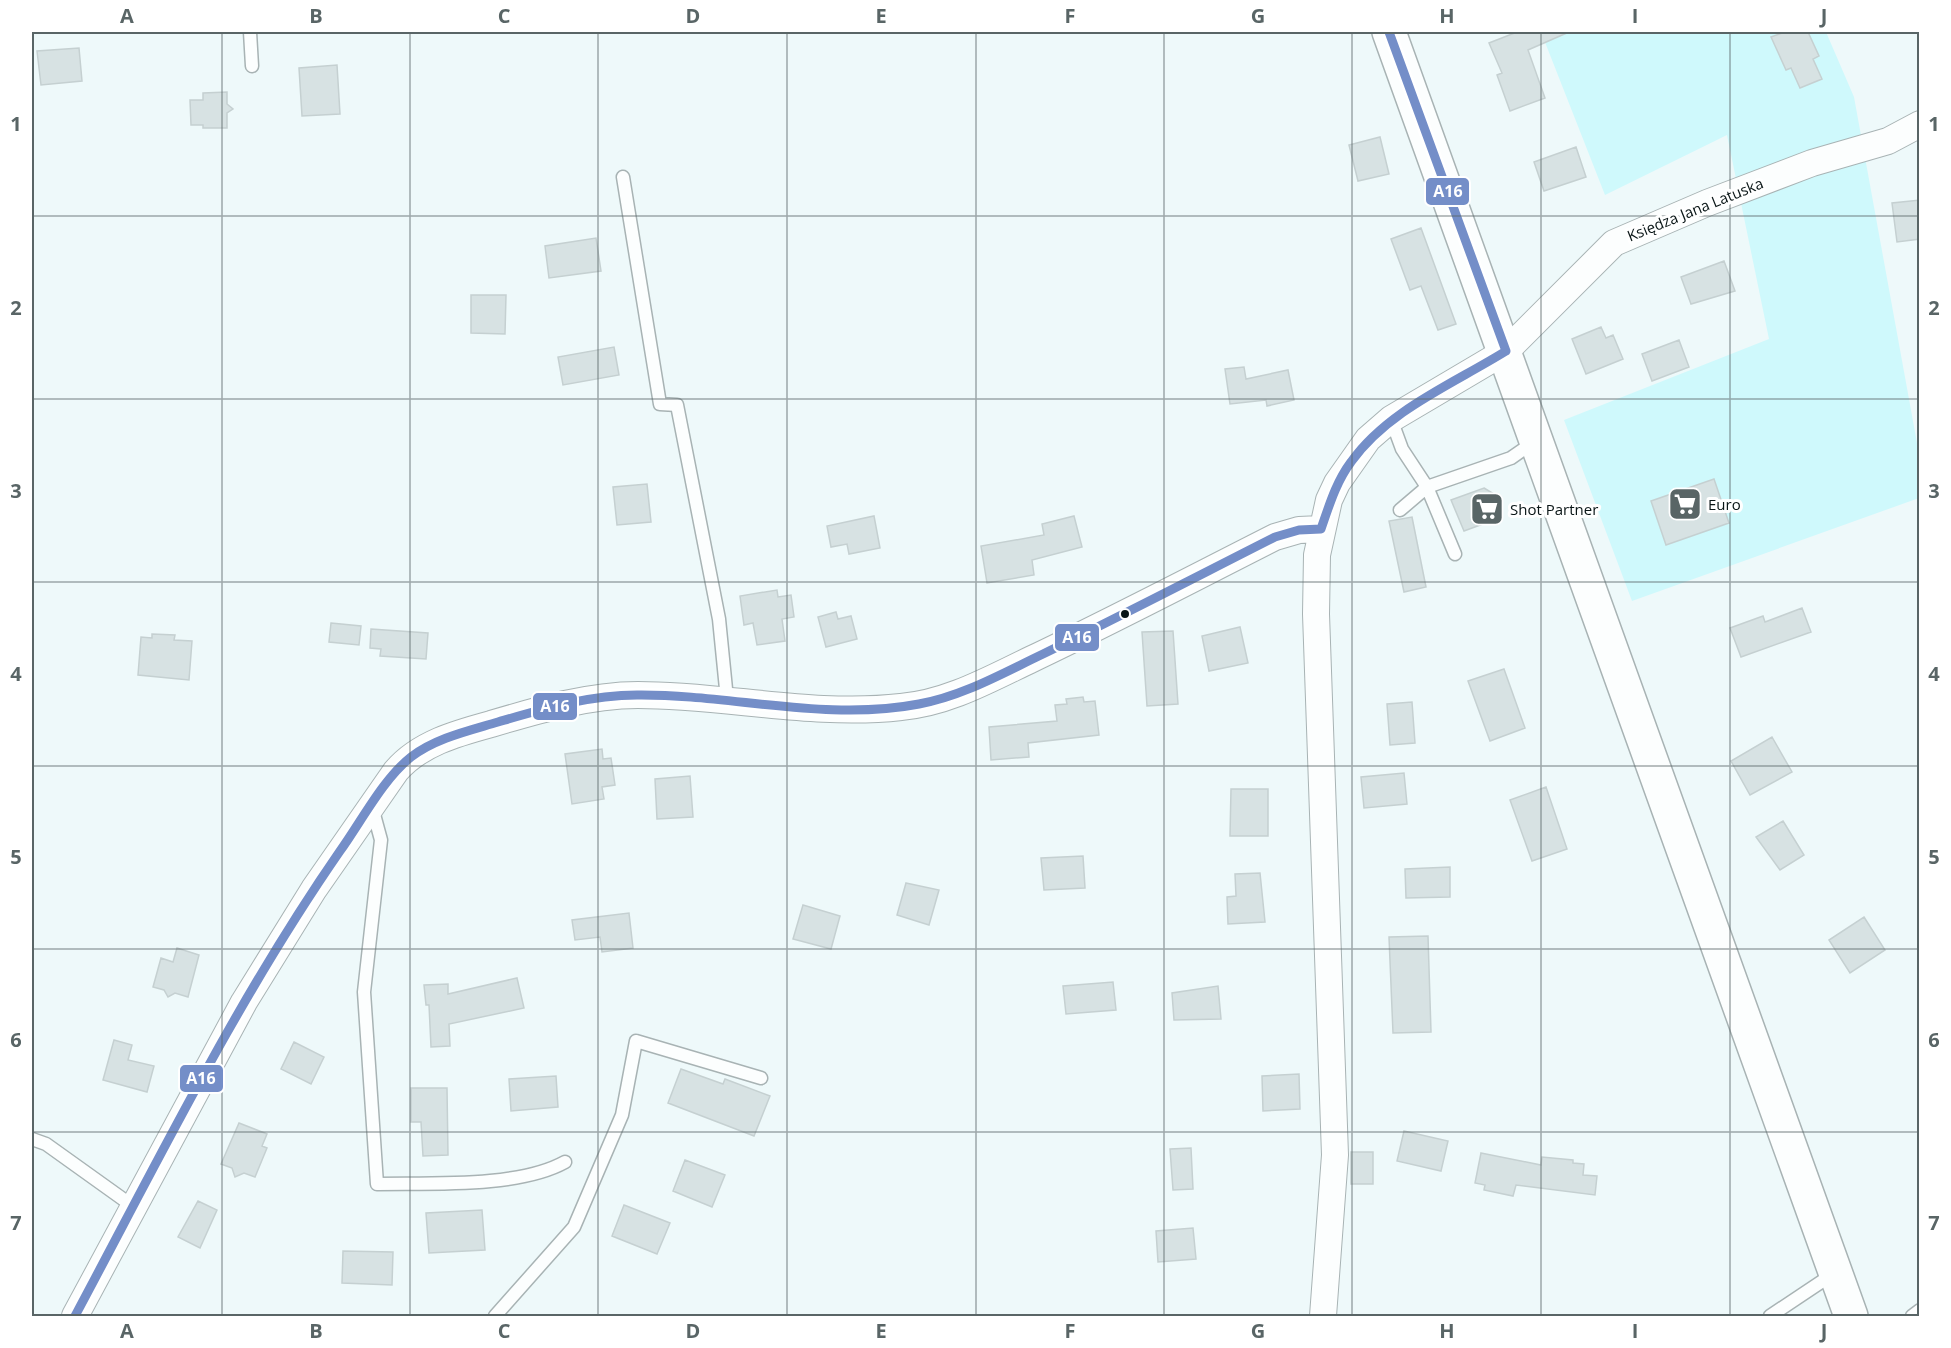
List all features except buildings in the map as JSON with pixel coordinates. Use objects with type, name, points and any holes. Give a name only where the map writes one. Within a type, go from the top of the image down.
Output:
[{"type":"main road","points":[[1389,32],[1506,351],[1851,1317]]},
{"type":"street","name":"Księdza Jana Latuska","points":[[1323,1317],[1335,1155],[1316,614],[1317,555],[1321,529],[1337,483],[1368,439],[1391,419],[1506,351],[1614,243],[1707,203],[1812,163],[1888,141],[1920,124]]},
{"type":"street","points":[[75,1317],[244,1002],[308,898],[372,806],[404,762],[419,751],[480,727],[536,711],[594,699],[637,695],[727,699],[837,708],[900,708],[925,704],[991,678],[1275,537],[1299,530],[1321,529]]},
{"type":"lane","points":[[250,32],[252,66]]},
{"type":"lane","points":[[623,177],[660,404],[677,405],[719,619],[727,699]]},
{"type":"lane","points":[[1391,419],[1402,449],[1426,487],[1455,554]]},
{"type":"lane","points":[[1400,510],[1426,487],[1511,458],[1537,440]]},
{"type":"lane","points":[[372,806],[381,840],[364,992],[376,1184],[472,1181],[547,1172],[566,1162]]},
{"type":"lane","points":[[495,1317],[574,1227],[622,1115],[636,1041],[761,1078]]},
{"type":"lane","points":[[32,1139],[46,1144],[134,1207]]},
{"type":"lane","points":[[1770,1317],[1835,1272]]},
{"type":"lane","points":[[1912,1317],[1920,1310]]},
{"type":"shaded area","points":[[1541,32],[1826,32],[1854,97],[1919,454],[1919,498],[1632,601],[1564,420],[1769,339],[1727,135],[1605,195]]},
{"type":"transit line","name":"A16","points":[[1389,32],[1506,351]]},
{"type":"transit line","name":"A16","points":[[1321,529],[1341,478],[1351,462],[1383,427],[1422,399],[1506,351]]},
{"type":"transit line","name":"A16","points":[[75,1316],[233,1021],[267,964],[382,789],[401,766],[421,750],[453,736],[532,712],[601,697],[672,696],[813,709],[849,710],[884,709],[919,704],[967,690],[998,676],[1275,537],[1299,530],[1321,529]]},
{"type":"place","name":"Euro","points":[[1685,504]]},
{"type":"place","name":"Shot Partner","points":[[1487,509]]}]
